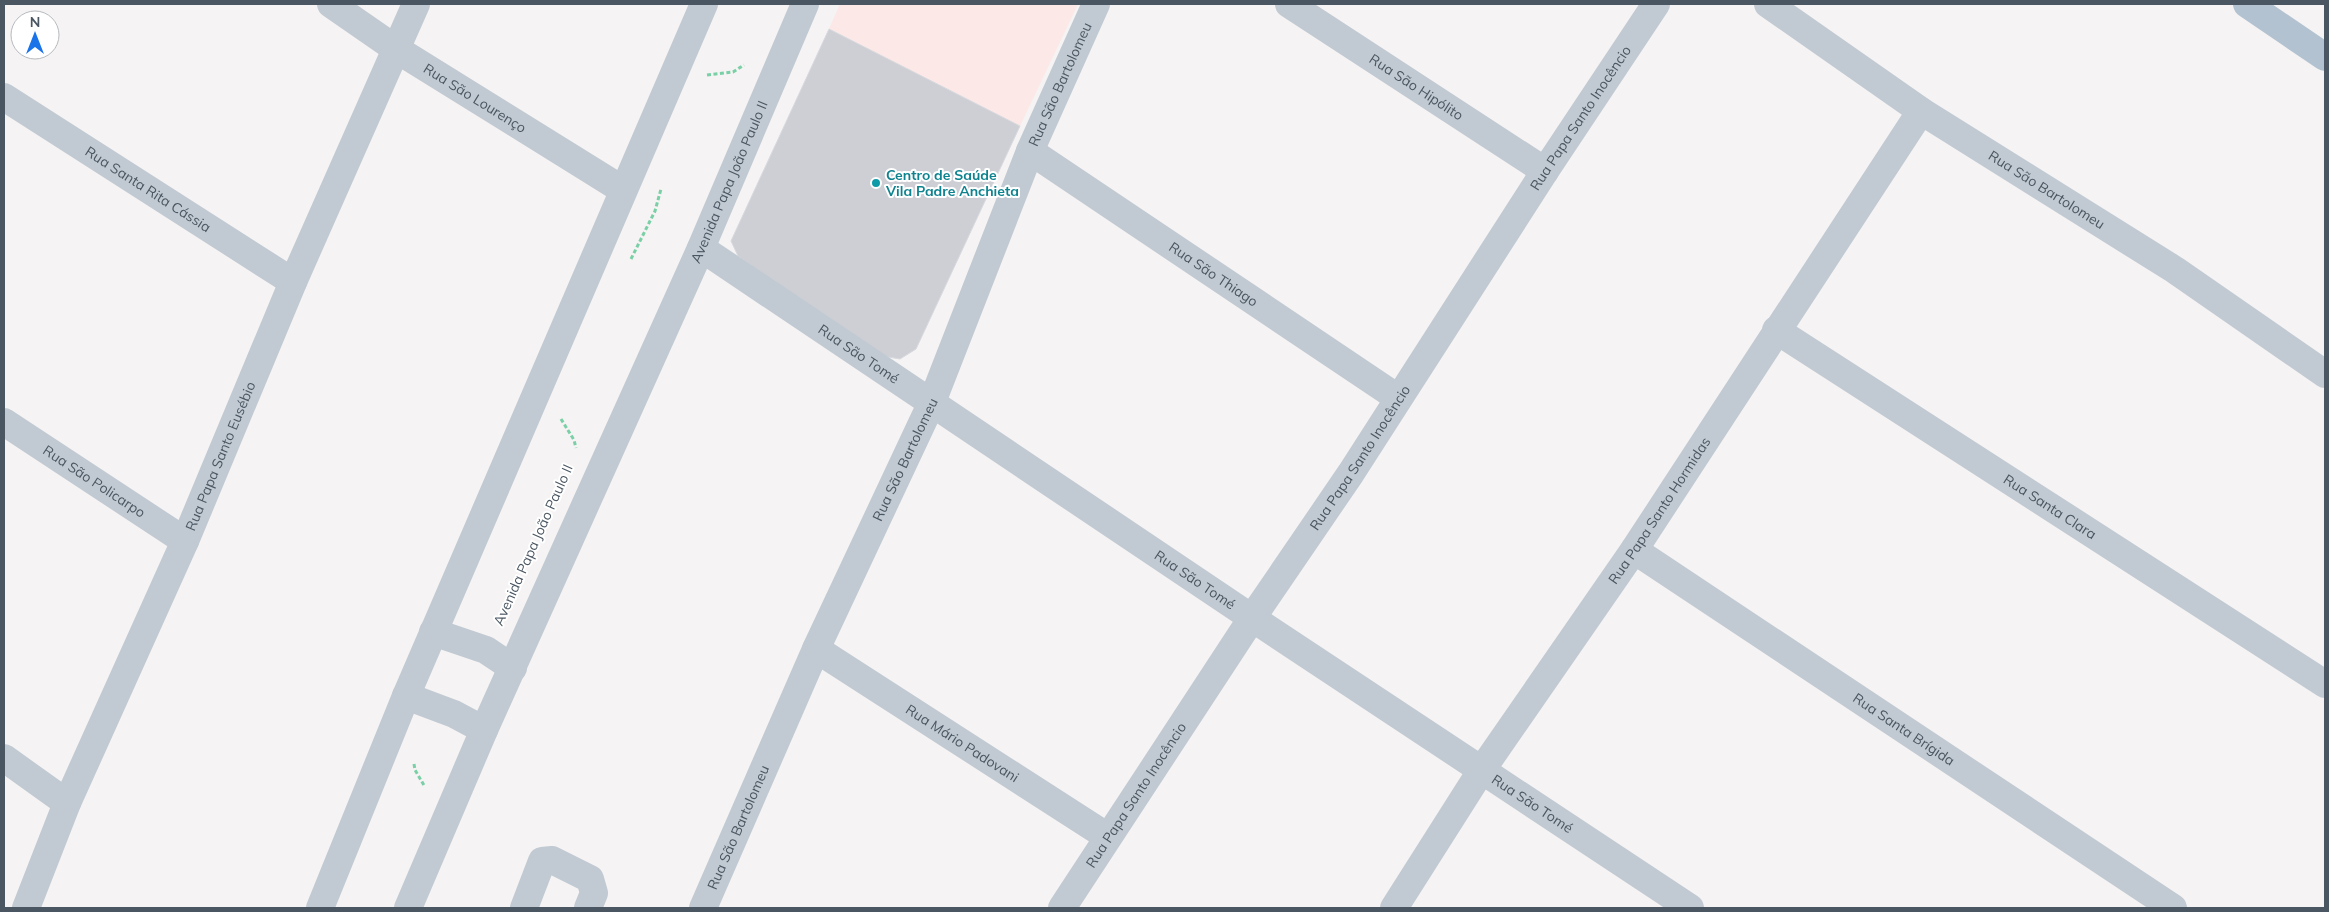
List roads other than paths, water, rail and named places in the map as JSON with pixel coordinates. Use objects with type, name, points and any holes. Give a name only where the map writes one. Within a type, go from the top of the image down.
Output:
[{"type":"main road","points":[[2247,4],[2325,56]]},
{"type":"street","name":"Rua São Lourenço","points":[[331,4],[396,49],[622,190]]},
{"type":"street","name":"Rua Papa Santo Eusébio","points":[[26,908],[67,803],[185,541],[293,282],[416,4]]},
{"type":"street","points":[[320,908],[433,632],[622,190],[704,4]]},
{"type":"street","name":"Avenida Papa João Paulo II","points":[[408,908],[484,730],[701,248],[805,4]]},
{"type":"street","name":"Rua São Bartolomeu","points":[[703,908],[816,649],[932,402],[1030,151],[1096,4]]},
{"type":"street","name":"Rua São Hipólito","points":[[1289,4],[1544,171]]},
{"type":"street","name":"Rua Papa Santo Inocêncio","points":[[1062,908],[1252,618],[1351,473],[1544,171],[1656,4]]},
{"type":"street","name":"Rua São Bartolomeu","points":[[1768,4],[1921,110],[2175,270],[2325,374]]},
{"type":"street","name":"Rua Santa Rita Cássia","points":[[4,97],[293,282]]},
{"type":"street","name":"Rua Papa Santo Hormidas","points":[[1394,908],[1481,771],[1634,550],[1921,110]]},
{"type":"street","name":"Rua São Thiago","points":[[1030,151],[1398,398]]},
{"type":"street","name":"Rua São Tomé","points":[[701,248],[1481,771],[1690,908]]},
{"type":"street","name":"Rua Santa Clara","points":[[1776,330],[2325,684]]},
{"type":"street","name":"Rua São Policarpo","points":[[4,422],[185,541]]},
{"type":"street","name":"Rua Santa Brígida","points":[[1634,550],[2173,908]]},
{"type":"street","points":[[433,632],[486,650],[513,668]]},
{"type":"street","name":"Rua Mário Padovani","points":[[816,649],[1108,837]]},
{"type":"street","points":[[406,696],[454,714],[484,730]]},
{"type":"street","points":[[4,758],[67,803]]},
{"type":"street","points":[[524,908],[542,861],[552,860],[590,879],[594,893],[588,908]]},
{"type":"place","name":"Centro de Saúde Vila Padre Anchieta","points":[[876,183]]}]
